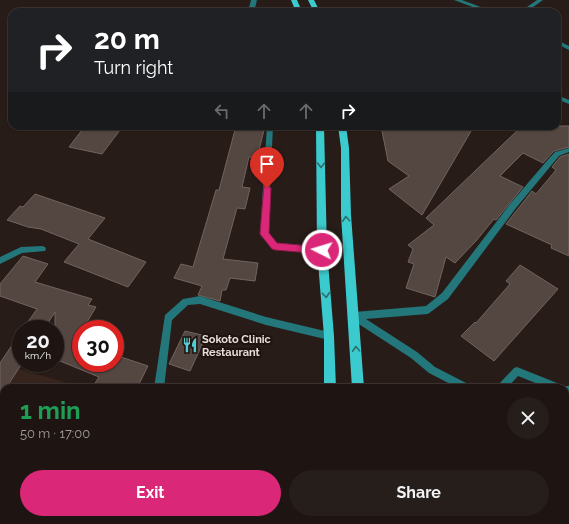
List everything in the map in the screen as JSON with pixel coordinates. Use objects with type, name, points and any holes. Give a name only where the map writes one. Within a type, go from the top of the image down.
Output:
[{"type":"main road","points":[[320,130],[322,250],[329,336],[330,384]]},
{"type":"main road","points":[[342,130],[346,215],[358,384]]},
{"type":"street","points":[[457,0],[480,8]]},
{"type":"street","points":[[529,8],[540,0]]},
{"type":"street","points":[[270,130],[264,234],[275,246],[322,250]]},
{"type":"street","points":[[354,316],[428,310],[445,296],[513,206],[552,159],[557,154],[569,150]]},
{"type":"street","points":[[0,260],[21,250],[42,249]]},
{"type":"street","points":[[160,384],[168,318],[186,302],[200,300],[266,321],[329,336]]},
{"type":"street","points":[[354,316],[414,355],[432,370],[459,384]]},
{"type":"street","points":[[505,384],[517,370],[550,384]]},
{"type":"shaded area","points":[[0,363],[12,367],[12,372],[30,372],[71,384],[0,384]]},
{"type":"building","points":[[561,126],[569,126],[569,147],[554,151],[543,163],[523,153],[500,176],[523,187],[496,220],[494,219],[455,263],[446,257],[435,297],[406,288],[414,264],[408,262],[413,249],[408,245],[434,225],[426,218],[518,130],[561,130]]},
{"type":"building","points":[[82,130],[120,130],[102,154],[69,147]]},
{"type":"building","points":[[235,130],[264,130],[257,158],[249,157],[242,187],[250,188],[245,209],[237,208],[223,259],[258,263],[255,281],[230,278],[226,290],[222,290],[220,301],[198,295],[202,286],[174,278],[181,264],[193,267],[216,190],[219,190]]},
{"type":"building","points":[[382,130],[472,130],[422,215],[389,189],[409,176],[388,161]]},
{"type":"building","points":[[569,154],[569,256],[551,248],[552,245],[506,224],[532,191],[536,194],[556,170],[552,167],[560,157]]},
{"type":"building","points":[[35,194],[105,218],[88,239],[146,262],[128,287],[64,262],[79,244],[41,229],[28,227],[7,220],[20,206],[23,207]]},
{"type":"building","points":[[23,256],[48,264],[35,282],[92,299],[88,305],[96,307],[88,320],[72,320],[72,366],[64,363],[64,320],[55,320],[55,312],[50,320],[29,320],[37,309],[0,296],[0,284]]},
{"type":"building","points":[[520,265],[558,289],[494,361],[461,336],[475,322],[476,323],[510,284],[506,281]]},
{"type":"building","name":"Sokoto Clinic Restaurant","points":[[185,331],[206,336],[190,371],[169,364]]},
{"type":"building","points":[[12,345],[12,372],[16,372],[9,384],[0,384],[0,363]]},
{"type":"building","points":[[124,358],[148,366],[139,384],[95,384],[99,377],[87,372],[124,372]]},
{"type":"place","name":"Sokoto Clinic Restaurant","points":[[190,345]]},
{"type":"route","points":[[267,188],[264,234],[270,241],[275,246],[322,250]]}]
